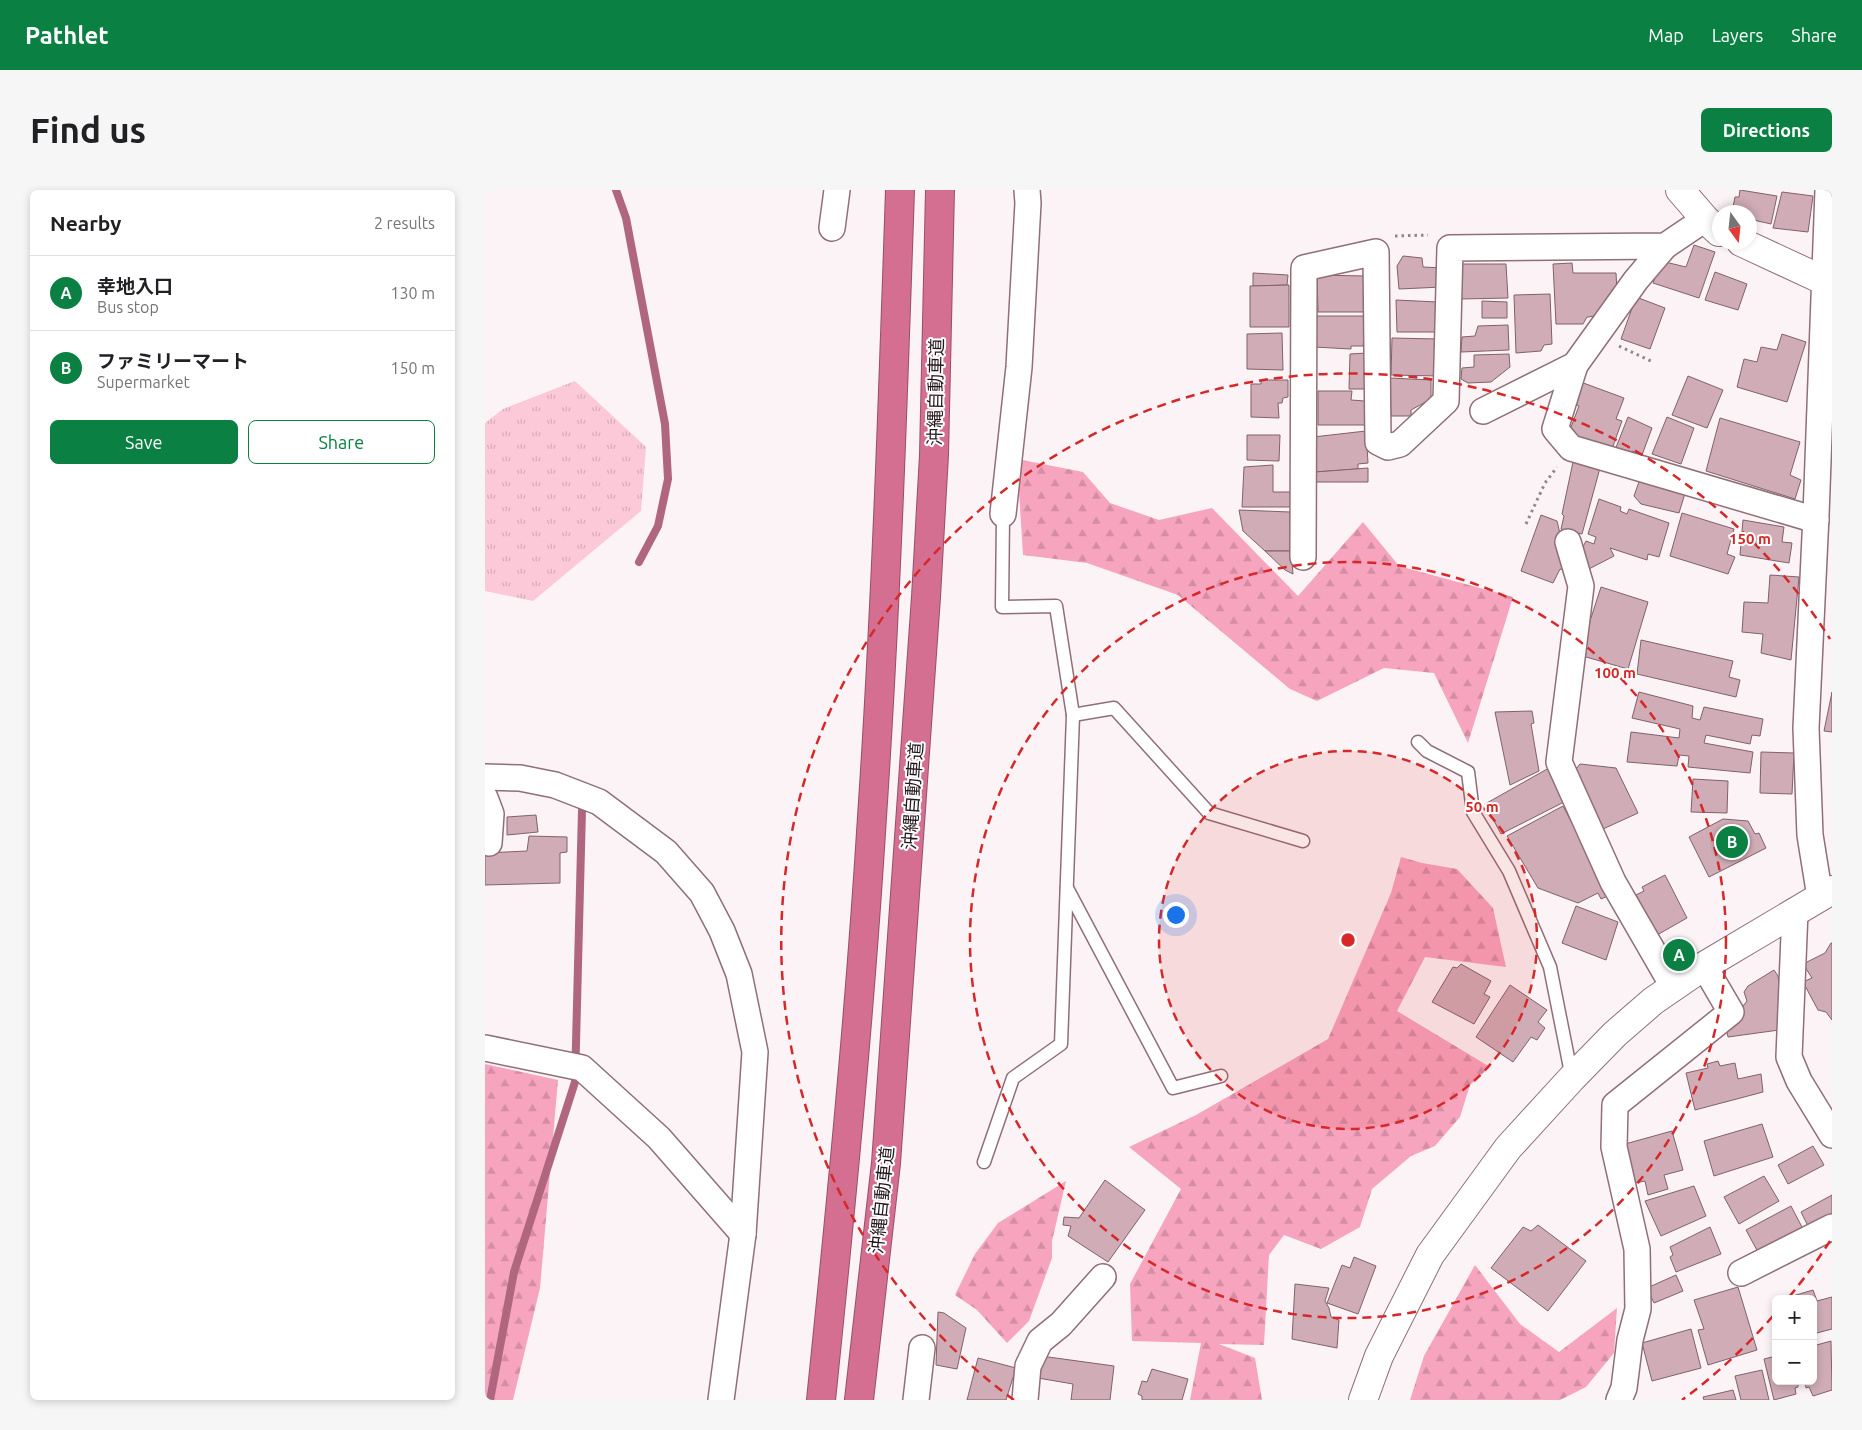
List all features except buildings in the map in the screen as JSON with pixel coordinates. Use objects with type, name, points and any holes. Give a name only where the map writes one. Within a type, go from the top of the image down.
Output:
[{"type":"highway","points":[[821,1400],[844,1176],[872,819],[885,594],[900,190]]},
{"type":"highway","name":"沖縄自動車道","points":[[859,1400],[886,1163],[926,597],[934,455],[940,190]]},
{"type":"main road","points":[[1685,193],[1712,226]]},
{"type":"main road","points":[[1757,249],[1829,282]]},
{"type":"main road","points":[[1363,1400],[1379,1356],[1430,1255],[1508,1148],[1572,1078],[1615,1034],[1673,986],[1826,894]]},
{"type":"street","points":[[832,228],[837,190]]},
{"type":"street","points":[[1003,514],[1019,366],[1028,204],[1027,190]]},
{"type":"street","points":[[1826,894],[1810,834],[1806,728],[1829,282],[1828,190]]},
{"type":"street","points":[[1303,557],[1304,268],[1376,252],[1378,442],[1388,447],[1400,444],[1446,401],[1450,248],[1665,246],[1712,226]]},
{"type":"street","points":[[1665,246],[1636,280],[1575,365],[1555,429],[1571,448],[1816,520]]},
{"type":"street","points":[[1483,411],[1575,365]]},
{"type":"street","points":[[1568,542],[1581,586],[1559,762],[1613,882],[1673,986]]},
{"type":"street","points":[[485,777],[520,778],[555,785],[599,802],[667,852],[702,893],[722,930],[739,974],[755,1052],[743,1234],[721,1400]]},
{"type":"street","points":[[485,798],[491,814],[489,843]]},
{"type":"street","points":[[1795,911],[1789,1057],[1799,1081],[1832,1135]]},
{"type":"street","points":[[1619,1400],[1624,1388],[1630,1340],[1638,1308],[1638,1299],[1637,1249],[1614,1147],[1615,1105],[1731,1012],[1704,966]]},
{"type":"street","points":[[485,1048],[571,1066],[659,1138],[743,1234]]},
{"type":"street","points":[[1741,1273],[1832,1227]]},
{"type":"street","points":[[1025,1400],[1029,1366],[1040,1341],[1061,1324],[1103,1277]]},
{"type":"street","points":[[916,1400],[922,1348]]},
{"type":"lane","points":[[984,1162],[1013,1078],[1061,1044],[1073,715],[1056,606],[1002,607],[1003,514]]},
{"type":"lane","points":[[1073,715],[1114,708],[1209,813],[1303,842]]},
{"type":"lane","points":[[1418,742],[1427,751],[1468,772],[1473,812],[1509,871],[1550,966],[1572,1078]]},
{"type":"lane","points":[[1067,888],[1173,1088],[1221,1076]]},
{"type":"path","points":[[1376,252],[1394,236],[1427,234],[1450,248]]},
{"type":"path","points":[[1596,336],[1651,361]]},
{"type":"path","points":[[1525,524],[1545,483],[1571,448]]},
{"type":"green space","points":[[575,381],[646,447],[641,511],[533,601],[485,591],[485,423],[503,409]]},
{"type":"green space","points":[[1017,459],[1083,472],[1110,503],[1159,520],[1212,508],[1298,596],[1363,522],[1399,566],[1513,597],[1468,743],[1434,673],[1384,668],[1317,701],[1290,689],[1178,595],[1087,563],[1023,555]]},
{"type":"green space","points":[[1401,857],[1457,869],[1493,908],[1506,967],[1425,957],[1397,1011],[1490,1067],[1470,1085],[1460,1117],[1435,1146],[1411,1156],[1372,1189],[1360,1227],[1321,1249],[1284,1235],[1269,1255],[1264,1345],[1219,1344],[1255,1358],[1262,1400],[1190,1400],[1201,1343],[1132,1341],[1130,1284],[1181,1189],[1129,1147],[1196,1115],[1328,1039],[1391,893]]},
{"type":"green space","points":[[485,1064],[558,1080],[540,1288],[513,1400],[485,1400]]},
{"type":"green space","points":[[1066,1181],[1052,1241],[1052,1258],[1029,1321],[1007,1343],[977,1310],[955,1295],[975,1254],[998,1223]]},
{"type":"green space","points":[[1475,1265],[1520,1324],[1559,1352],[1617,1308],[1614,1353],[1586,1387],[1560,1400],[1410,1400],[1424,1356]]},
{"type":"waterway","points":[[616,190],[626,218],[665,424],[668,479],[658,526],[639,562]]},
{"type":"waterway","points":[[490,1400],[514,1272],[575,1082],[582,810]]},
{"type":"place","name":"ファミリーマート","points":[[1732,842]]},
{"type":"place","name":"幸地入口","points":[[1679,955]]}]
